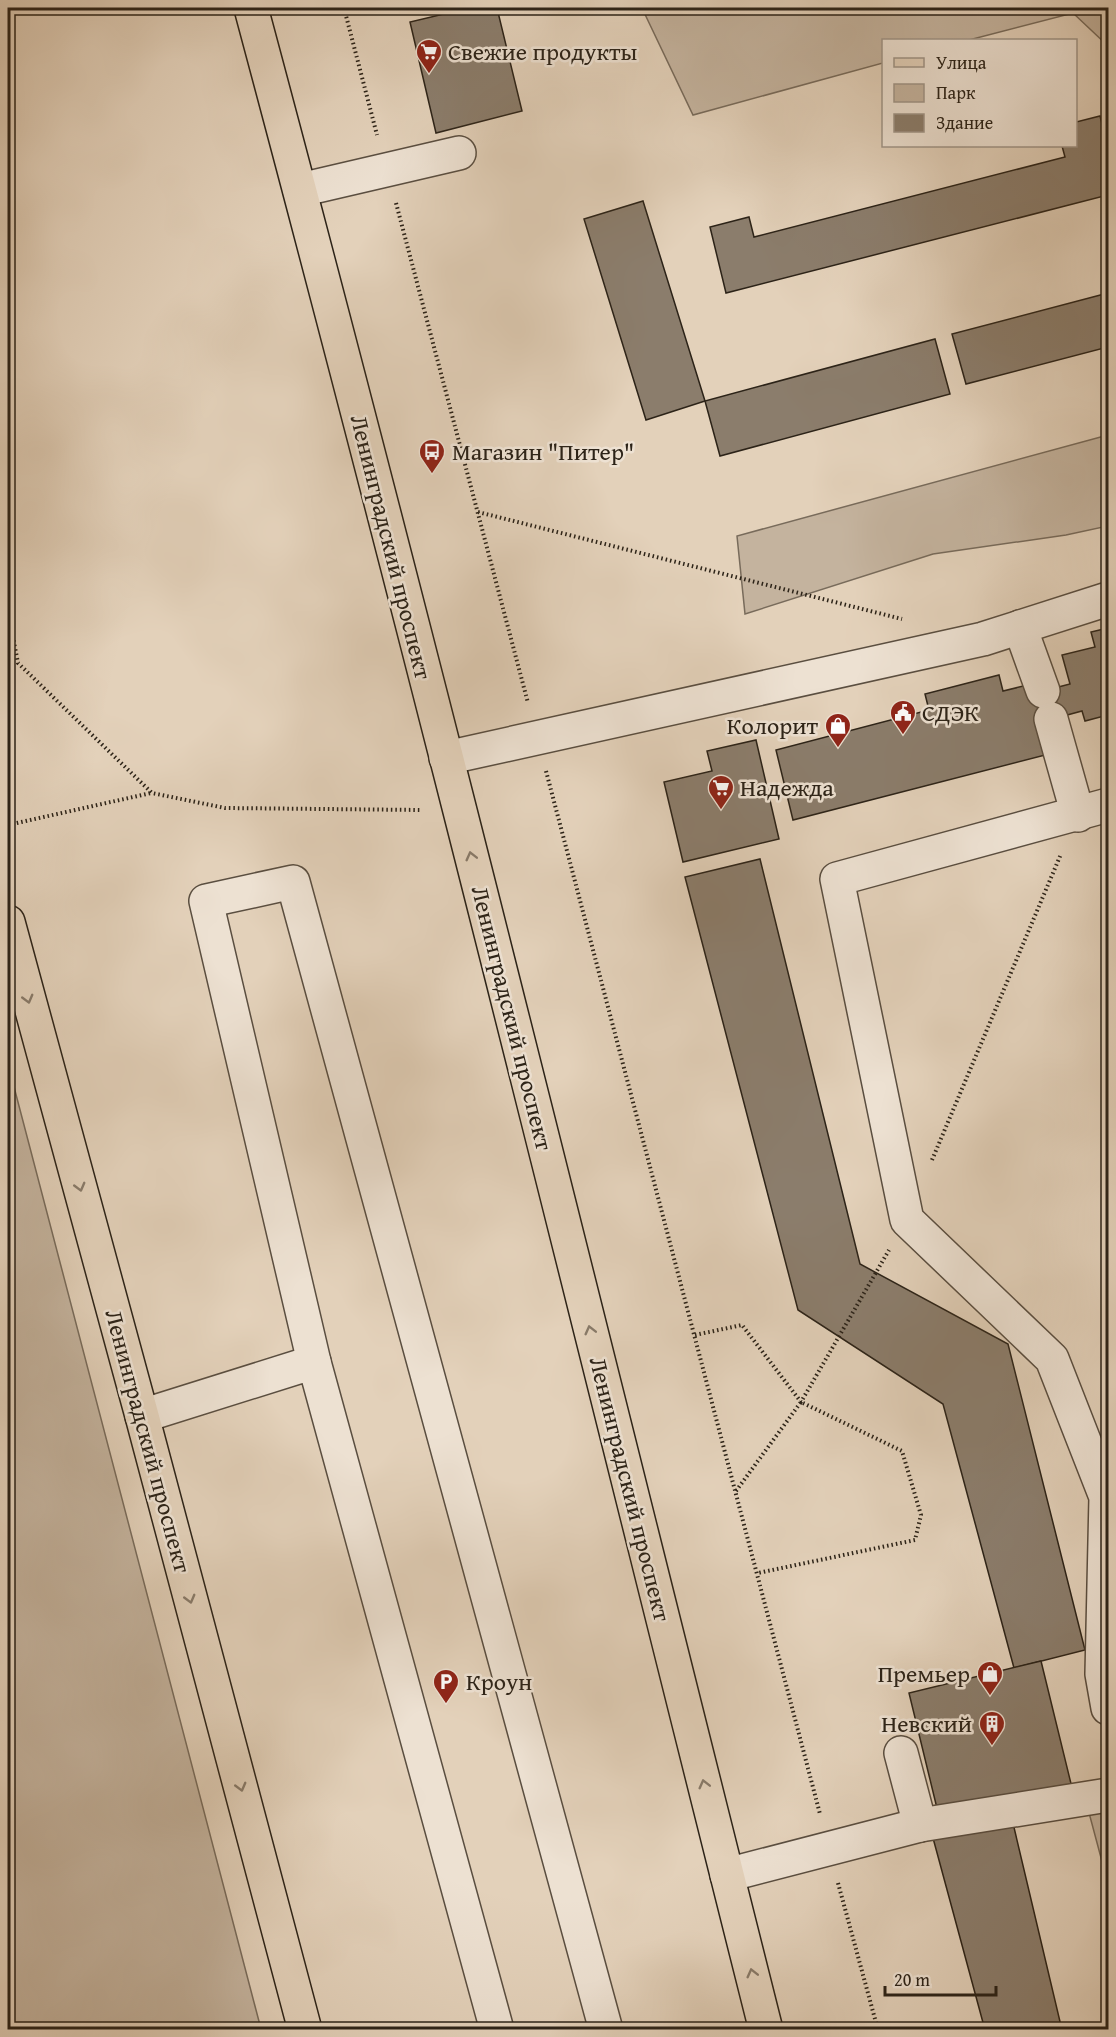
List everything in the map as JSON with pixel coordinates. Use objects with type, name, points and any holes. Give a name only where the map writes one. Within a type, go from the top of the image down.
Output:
[{"type":"main road","name":"Ленинградский проспект","points":[[251,8],[446,758],[766,2030]]},
{"type":"main road","name":"Ленинградский проспект","points":[[8,922],[305,2030]]},
{"type":"lane","points":[[300,190],[459,153]]},
{"type":"lane","points":[[446,758],[983,639],[1108,599]]},
{"type":"lane","points":[[1020,627],[1047,705],[1078,815]]},
{"type":"lane","points":[[1108,805],[837,879],[907,1220],[1052,1359],[1107,1496],[1102,1674],[1108,1708]]},
{"type":"lane","points":[[496,2030],[314,1362],[206,901],[293,882],[606,2030]]},
{"type":"lane","points":[[142,1416],[314,1362]]},
{"type":"lane","points":[[902,1753],[920,1825]]},
{"type":"lane","points":[[727,1875],[920,1825],[1108,1795]]},
{"type":"path","points":[[352,8],[344,9],[878,2030]]},
{"type":"path","points":[[478,512],[906,620]]},
{"type":"path","points":[[8,624],[11,627],[18,663],[152,793]]},
{"type":"path","points":[[8,825],[152,793],[225,808],[459,811]]},
{"type":"path","points":[[736,1491],[801,1402],[902,1451],[921,1515],[915,1540],[758,1573]]},
{"type":"green space","points":[[642,8],[1108,8],[1108,46],[1073,13],[973,39],[882,39],[882,63],[693,115]]},
{"type":"green space","points":[[1108,435],[1108,526],[1066,535],[933,554],[745,614],[737,536]]},
{"type":"green space","points":[[8,1064],[261,2029],[8,2029]]},
{"type":"green space","points":[[1088,1809],[1108,1809],[1108,1884]]},
{"type":"building","points":[[469,8],[497,8],[522,111],[436,133],[410,22]]},
{"type":"building","points":[[1100,116],[1108,148],[1108,195],[726,293],[710,227],[749,217],[754,237],[1065,157],[1062,147],[1077,147],[1077,122]]},
{"type":"building","points":[[643,201],[705,401],[646,420],[584,219]]},
{"type":"building","points":[[1108,293],[1108,347],[966,384],[952,334]]},
{"type":"building","points":[[935,339],[950,394],[720,456],[705,401]]},
{"type":"building","points":[[1108,628],[1108,715],[1085,721],[1082,711],[1045,721],[1053,753],[793,820],[776,750],[929,710],[925,694],[999,675],[1003,691],[1036,683],[1039,692],[1070,684],[1062,655],[1095,647],[1091,632]]},
{"type":"building","name":"Надежда","points":[[756,740],[779,839],[683,862],[664,782],[712,771],[707,751]]},
{"type":"building","points":[[760,859],[860,1264],[1008,1344],[1085,1650],[1014,1668],[943,1404],[798,1310],[685,877]]},
{"type":"building","name":"Невский","points":[[1041,1661],[1075,1800],[943,1833],[909,1693]]},
{"type":"building","points":[[1012,1819],[1062,2030],[985,2030],[933,1838]]},
{"type":"place","name":"Свежие продукты","points":[[429,75]]},
{"type":"place","name":"Магазин \"Питер\"","points":[[432,475]]},
{"type":"place","name":"СДЭК","points":[[903,736]]},
{"type":"place","name":"Колорит","points":[[838,749]]},
{"type":"place","name":"Надежда","points":[[721,811]]},
{"type":"place","name":"Премьер","points":[[990,1697]]},
{"type":"place","name":"Кроун","points":[[446,1705]]},
{"type":"place","name":"Невский","points":[[992,1747]]}]
